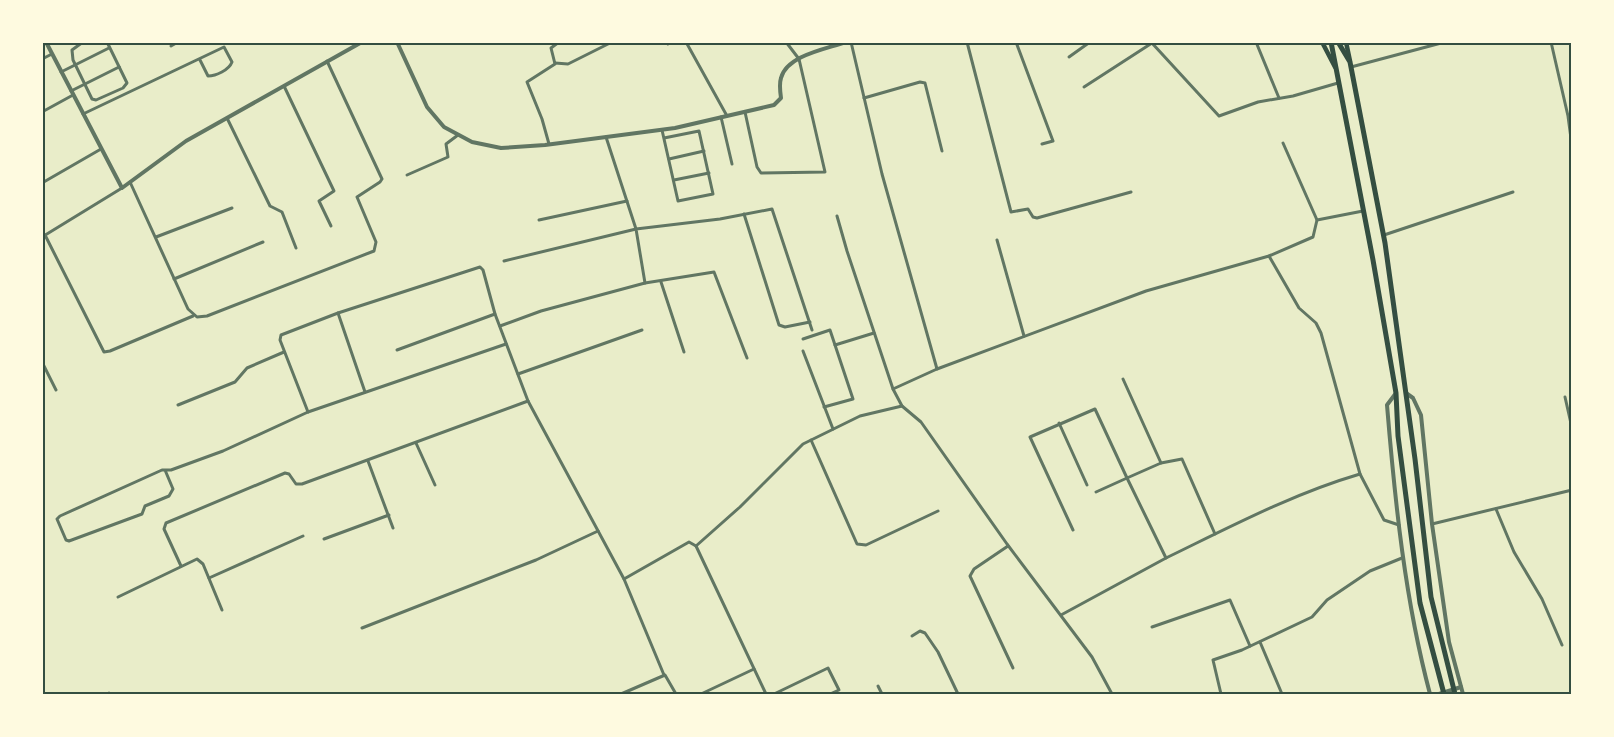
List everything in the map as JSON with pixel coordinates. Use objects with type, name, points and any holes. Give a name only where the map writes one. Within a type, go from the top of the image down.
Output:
[{"type":"highway","points":[[1331,42],[1364,211],[1396,393],[1398,436],[1420,603],[1444,694]]},
{"type":"highway","points":[[1338,42],[1351,64],[1383,236],[1431,597],[1455,694]]},
{"type":"main road","points":[[1322,42],[1335,68]]},
{"type":"main road","points":[[1346,42],[1351,64]]},
{"type":"street","points":[[46,42],[122,188]]},
{"type":"street","points":[[83,42],[72,50],[75,65],[92,99],[100,99],[123,88],[127,83],[106,42]]},
{"type":"street","points":[[171,46],[178,42]]},
{"type":"street","points":[[327,62],[382,179],[357,197],[376,242],[376,249],[370,253],[207,316],[193,316],[110,352],[104,352],[44,236],[122,188],[186,141],[362,42]]},
{"type":"street","points":[[397,42],[427,107],[444,126],[472,142],[500,148],[662,130],[777,103],[781,98],[780,84],[783,72],[798,59],[846,42]]},
{"type":"street","points":[[555,63],[551,48],[559,42]]},
{"type":"street","points":[[549,144],[528,82],[555,63],[568,64],[612,42]]},
{"type":"street","points":[[686,42],[727,116]]},
{"type":"street","points":[[745,112],[757,167],[761,173],[825,172],[798,59],[786,42]]},
{"type":"street","points":[[851,42],[882,174],[936,369]]},
{"type":"street","points":[[967,42],[1011,212],[1028,209],[1037,218],[1131,192]]},
{"type":"street","points":[[1016,42],[1053,141],[1042,144]]},
{"type":"street","points":[[1070,57],[1090,42]]},
{"type":"street","points":[[1256,42],[1279,98]]},
{"type":"street","points":[[1351,64],[1444,42]]},
{"type":"street","points":[[1551,42],[1568,116],[1572,146]]},
{"type":"street","points":[[1084,87],[1152,43],[1205,99],[1217,116],[1224,116],[1258,102],[1293,96],[1338,83]]},
{"type":"street","points":[[83,114],[224,47],[232,62],[229,68],[211,77],[208,76],[200,60]]},
{"type":"street","points":[[61,72],[109,48]]},
{"type":"street","points":[[42,59],[52,54]]},
{"type":"street","points":[[42,112],[84,84],[119,68]]},
{"type":"street","points":[[864,98],[920,82],[925,83],[942,151]]},
{"type":"street","points":[[284,86],[334,191],[319,201],[331,226]]},
{"type":"street","points":[[721,117],[732,164]]},
{"type":"street","points":[[227,118],[270,206],[283,214],[296,248]]},
{"type":"street","points":[[662,130],[678,201],[713,194],[699,131],[664,138]]},
{"type":"street","points":[[407,175],[448,157],[446,144],[458,134]]},
{"type":"street","points":[[606,137],[636,229],[645,283]]},
{"type":"street","points":[[893,389],[936,369],[1146,291],[1269,256],[1313,237],[1318,220],[1283,142]]},
{"type":"street","points":[[42,183],[101,149]]},
{"type":"street","points":[[669,159],[704,151]]},
{"type":"street","points":[[674,180],[708,173]]},
{"type":"street","points":[[130,182],[193,316]]},
{"type":"street","points":[[1383,236],[1513,192]]},
{"type":"street","points":[[539,220],[627,201]]},
{"type":"street","points":[[156,237],[232,208]]},
{"type":"street","points":[[504,260],[636,229],[772,209],[812,330]]},
{"type":"street","points":[[1318,220],[1364,211]]},
{"type":"street","points":[[744,214],[779,325],[785,327],[810,322]]},
{"type":"street","points":[[837,216],[893,389],[902,406],[921,422],[1008,546],[1092,657],[1112,694]]},
{"type":"street","points":[[997,240],[1024,336]]},
{"type":"street","points":[[174,278],[263,242]]},
{"type":"street","points":[[1269,256],[1299,308],[1316,323],[1321,333],[1360,474],[1384,520],[1399,525]]},
{"type":"street","points":[[308,412],[279,339],[281,335],[338,313],[480,267],[483,270],[495,314],[528,401],[624,579],[664,675],[668,678],[676,694]]},
{"type":"street","points":[[500,326],[541,311],[645,283],[661,282],[714,272],[747,358]]},
{"type":"street","points":[[661,282],[684,352]]},
{"type":"street","points":[[338,313],[365,392]]},
{"type":"street","points":[[397,350],[495,314]]},
{"type":"street","points":[[518,374],[642,330]]},
{"type":"street","points":[[803,339],[830,330],[853,399],[824,407]]},
{"type":"street","points":[[834,345],[874,332]]},
{"type":"street","points":[[165,470],[173,489],[169,496],[145,506],[142,514],[119,524],[69,541],[66,540],[57,519],[60,516],[165,470],[223,450],[308,412],[506,344]]},
{"type":"street","points":[[803,351],[833,430]]},
{"type":"street","points":[[178,405],[237,381],[247,368],[284,352]]},
{"type":"street","points":[[42,362],[56,390]]},
{"type":"street","points":[[1123,379],[1161,463]]},
{"type":"street","points":[[1404,392],[1413,398],[1421,414],[1432,524],[1449,642],[1463,694]]},
{"type":"street","points":[[1396,393],[1387,404],[1402,558],[1416,640],[1430,694]]},
{"type":"street","points":[[1565,396],[1572,428]]},
{"type":"street","points":[[181,566],[164,529],[166,523],[285,474],[289,474],[299,485],[528,401]]},
{"type":"street","points":[[696,546],[740,507],[803,444],[860,416],[902,406]]},
{"type":"street","points":[[1073,530],[1031,440],[1033,435],[1095,409],[1166,558]]},
{"type":"street","points":[[1059,423],[1087,486]]},
{"type":"street","points":[[811,440],[856,544],[866,545],[938,511]]},
{"type":"street","points":[[416,443],[435,485]]},
{"type":"street","points":[[1096,492],[1161,463],[1182,459],[1216,534]]},
{"type":"street","points":[[368,461],[394,528]]},
{"type":"street","points":[[1061,616],[1166,558],[1278,504],[1328,484],[1360,474]]},
{"type":"street","points":[[1432,524],[1572,490]]},
{"type":"street","points":[[1496,509],[1514,552],[1542,599],[1562,645]]},
{"type":"street","points":[[324,539],[389,515]]},
{"type":"street","points":[[362,628],[536,560],[598,531]]},
{"type":"street","points":[[208,578],[303,536]]},
{"type":"street","points":[[624,579],[689,542],[696,546],[766,694]]},
{"type":"street","points":[[1008,546],[974,569],[970,576],[1014,668]]},
{"type":"street","points":[[1221,694],[1213,660],[1260,642],[1312,618],[1327,600],[1370,571],[1402,558]]},
{"type":"street","points":[[118,597],[193,560],[200,560],[222,610]]},
{"type":"street","points":[[1152,627],[1230,600],[1250,646]]},
{"type":"street","points":[[912,636],[920,631],[925,633],[938,652],[958,694]]},
{"type":"street","points":[[1260,642],[1282,694]]},
{"type":"street","points":[[774,694],[828,668],[841,694]]},
{"type":"street","points":[[701,694],[754,669]]},
{"type":"street","points":[[620,694],[664,675]]},
{"type":"street","points":[[878,686],[882,694]]},
{"type":"street","points":[[1440,694],[1461,687]]},
{"type":"street","points":[[830,694],[839,690]]}]
